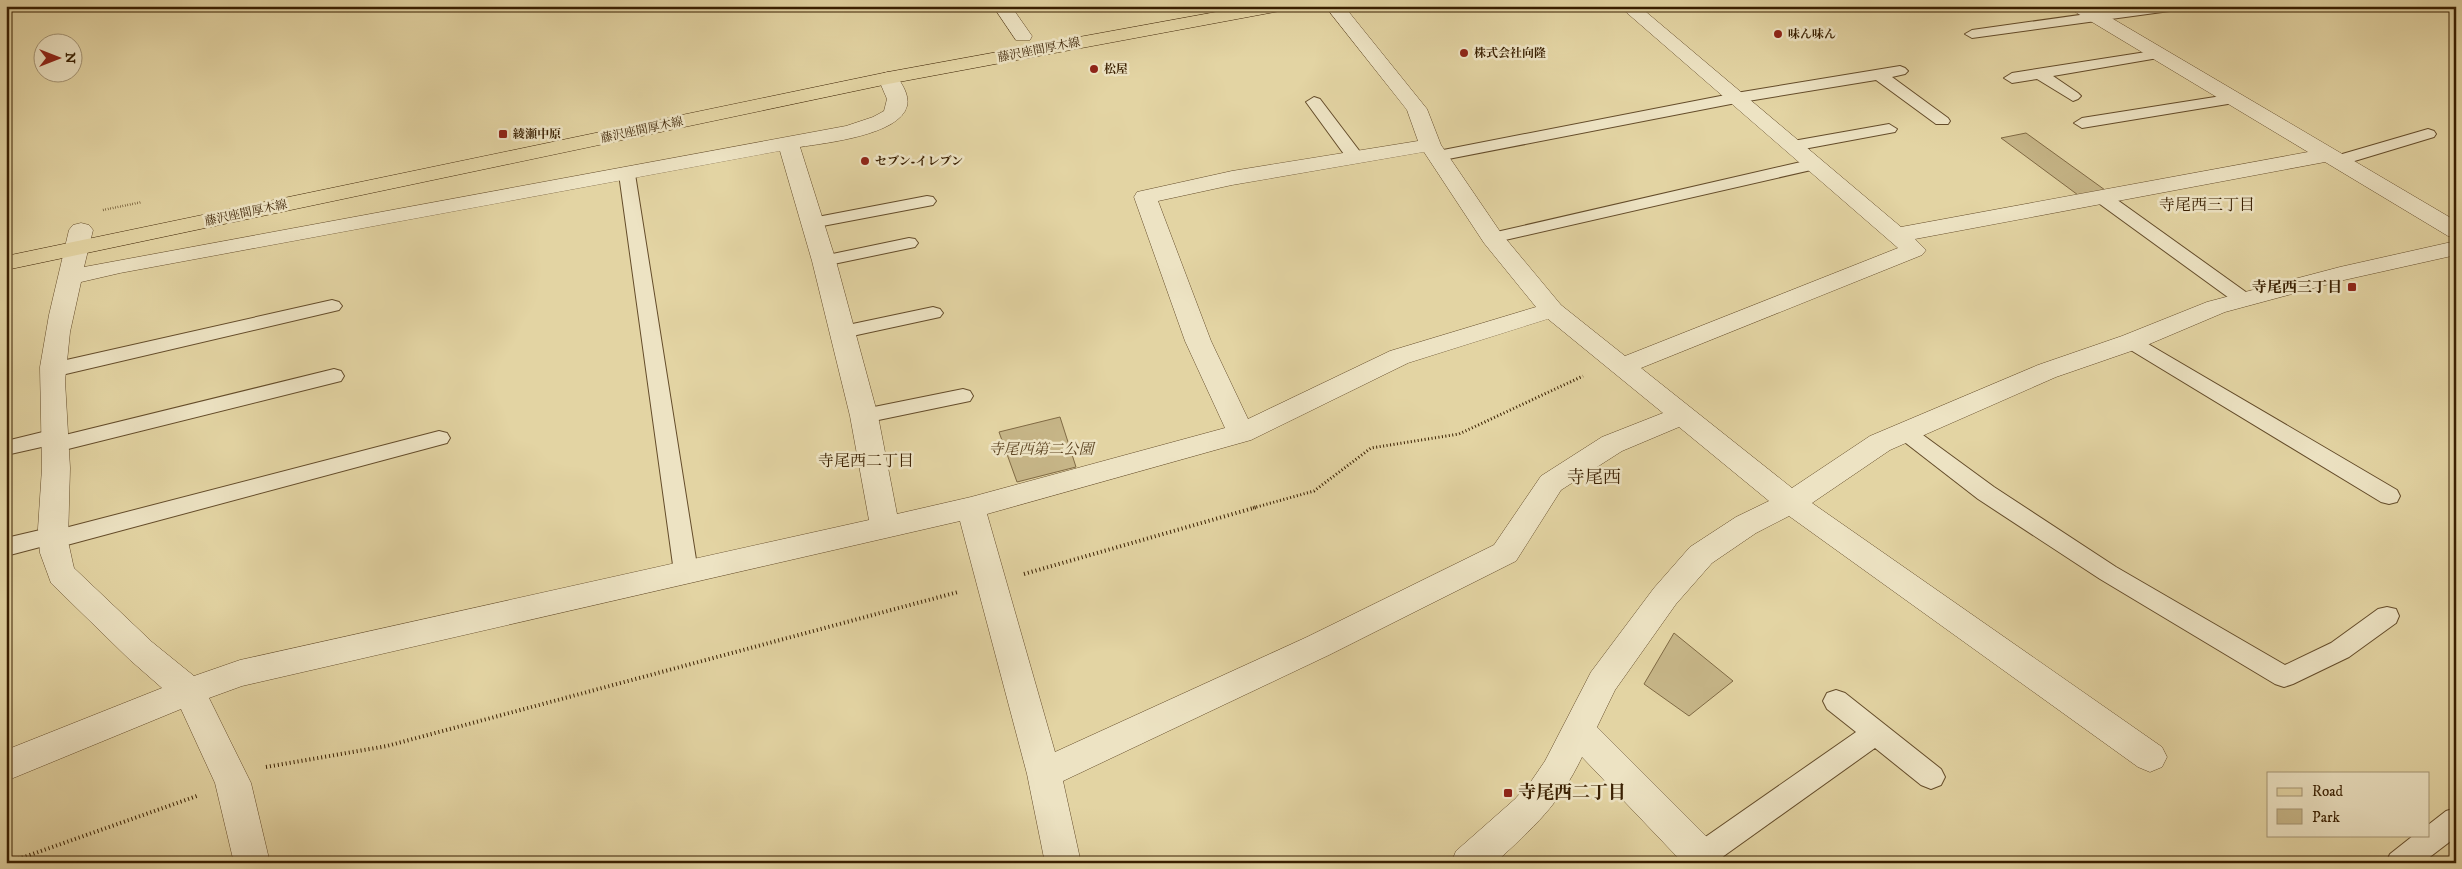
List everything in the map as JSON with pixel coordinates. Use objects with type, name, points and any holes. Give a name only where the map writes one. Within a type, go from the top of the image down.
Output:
[{"type":"main road","name":"藤沢座間厚木線","points":[[6,264],[79,239],[1023,36],[1193,6]]},
{"type":"main road","name":"藤沢座間厚木線","points":[[6,245],[79,239],[888,78],[1280,6]]},
{"type":"street","points":[[1002,6],[1023,36]]},
{"type":"street","points":[[1334,6],[1416,109],[1434,150],[1492,238],[1552,310],[1617,365],[1684,415],[1791,503],[2150,758]]},
{"type":"street","points":[[1617,365],[1914,250],[1628,6]]},
{"type":"street","points":[[2078,6],[2456,231]]},
{"type":"street","points":[[69,278],[130,264],[627,174],[872,126],[889,118],[897,109],[898,100],[888,78]]},
{"type":"street","points":[[788,143],[824,261],[843,332],[864,416],[885,526]]},
{"type":"street","points":[[1241,433],[1198,341],[1145,198],[1232,178],[1355,157],[1434,150]]},
{"type":"street","points":[[1898,235],[2333,158]]},
{"type":"street","points":[[79,239],[58,328],[53,370],[55,440],[53,538],[55,562],[62,575],[140,651],[189,691],[231,778],[252,863]]},
{"type":"street","points":[[1469,863],[1528,810],[1544,792],[1557,772],[1577,729],[1603,681],[1629,642],[1664,596],[1701,555],[1746,525],[1791,503],[1880,443],[2047,372],[2131,342],[2216,307],[2456,248]]},
{"type":"street","points":[[6,766],[189,691],[240,673],[971,508],[1241,433],[1399,357],[1552,310]]},
{"type":"street","points":[[1044,774],[1318,646],[1505,553],[1551,483],[1612,444],[1684,415]]},
{"type":"street","points":[[971,508],[1044,774],[1063,863]]},
{"type":"street","points":[[1577,729],[1705,860]]},
{"type":"lane","points":[[1972,34],[2177,6]]},
{"type":"lane","points":[[2012,78],[2159,54]]},
{"type":"lane","points":[[1434,150],[1900,71]]},
{"type":"lane","points":[[1878,74],[1942,121]]},
{"type":"lane","points":[[2040,74],[2073,96]]},
{"type":"lane","points":[[2082,122],[2234,99]]},
{"type":"lane","points":[[1314,102],[1355,157]]},
{"type":"lane","points":[[2092,107],[2108,118]]},
{"type":"lane","points":[[1793,146],[1888,129]]},
{"type":"lane","points":[[2333,158],[2428,134]]},
{"type":"lane","points":[[1492,238],[1814,164]]},
{"type":"lane","points":[[627,174],[686,572]]},
{"type":"lane","points":[[2103,198],[2243,299]]},
{"type":"lane","points":[[812,223],[927,201]]},
{"type":"lane","points":[[824,261],[909,243]]},
{"type":"lane","points":[[53,370],[332,306]]},
{"type":"lane","points":[[843,332],[932,313]]},
{"type":"lane","points":[[2131,342],[2388,496]]},
{"type":"lane","points":[[6,448],[55,440],[334,376]]},
{"type":"lane","points":[[864,416],[963,396]]},
{"type":"lane","points":[[1905,432],[1986,493],[2108,573],[2284,677],[2340,650],[2387,616]]},
{"type":"lane","points":[[6,547],[53,538],[438,438]]},
{"type":"lane","points":[[1836,701],[1931,777]]},
{"type":"lane","points":[[1705,860],[1875,733]]},
{"type":"lane","points":[[2400,863],[2456,820]]},
{"type":"path","points":[[7,863],[231,778],[386,746],[1112,551],[1314,491],[1371,448],[1459,434],[1548,391],[1617,365]]},
{"type":"green space","points":[[2026,133],[2105,190],[2078,195],[2001,138]]},
{"type":"green space","name":"寺尾西第二公園","points":[[1060,417],[1076,467],[1017,482],[999,432]]},
{"type":"green space","points":[[1674,633],[1733,681],[1689,716],[1644,684]]},
{"type":"place","name":"味ん味ん","points":[[1778,34]]},
{"type":"place","name":"株式会社向隆","points":[[1464,53]]},
{"type":"place","name":"松屋","points":[[1094,69]]},
{"type":"place","name":"綾瀬中原","points":[[503,134]]},
{"type":"place","name":"セブン-イレブン","points":[[865,161]]},
{"type":"place","name":"寺尾西三丁目","points":[[2352,287]]},
{"type":"place","name":"寺尾西二丁目","points":[[1508,793]]},
{"type":"district","name":"寺尾西三丁目","points":[[2207,205]]},
{"type":"district","name":"寺尾西二丁目","points":[[866,461]]},
{"type":"district","name":"寺尾西","points":[[1594,478]]}]
